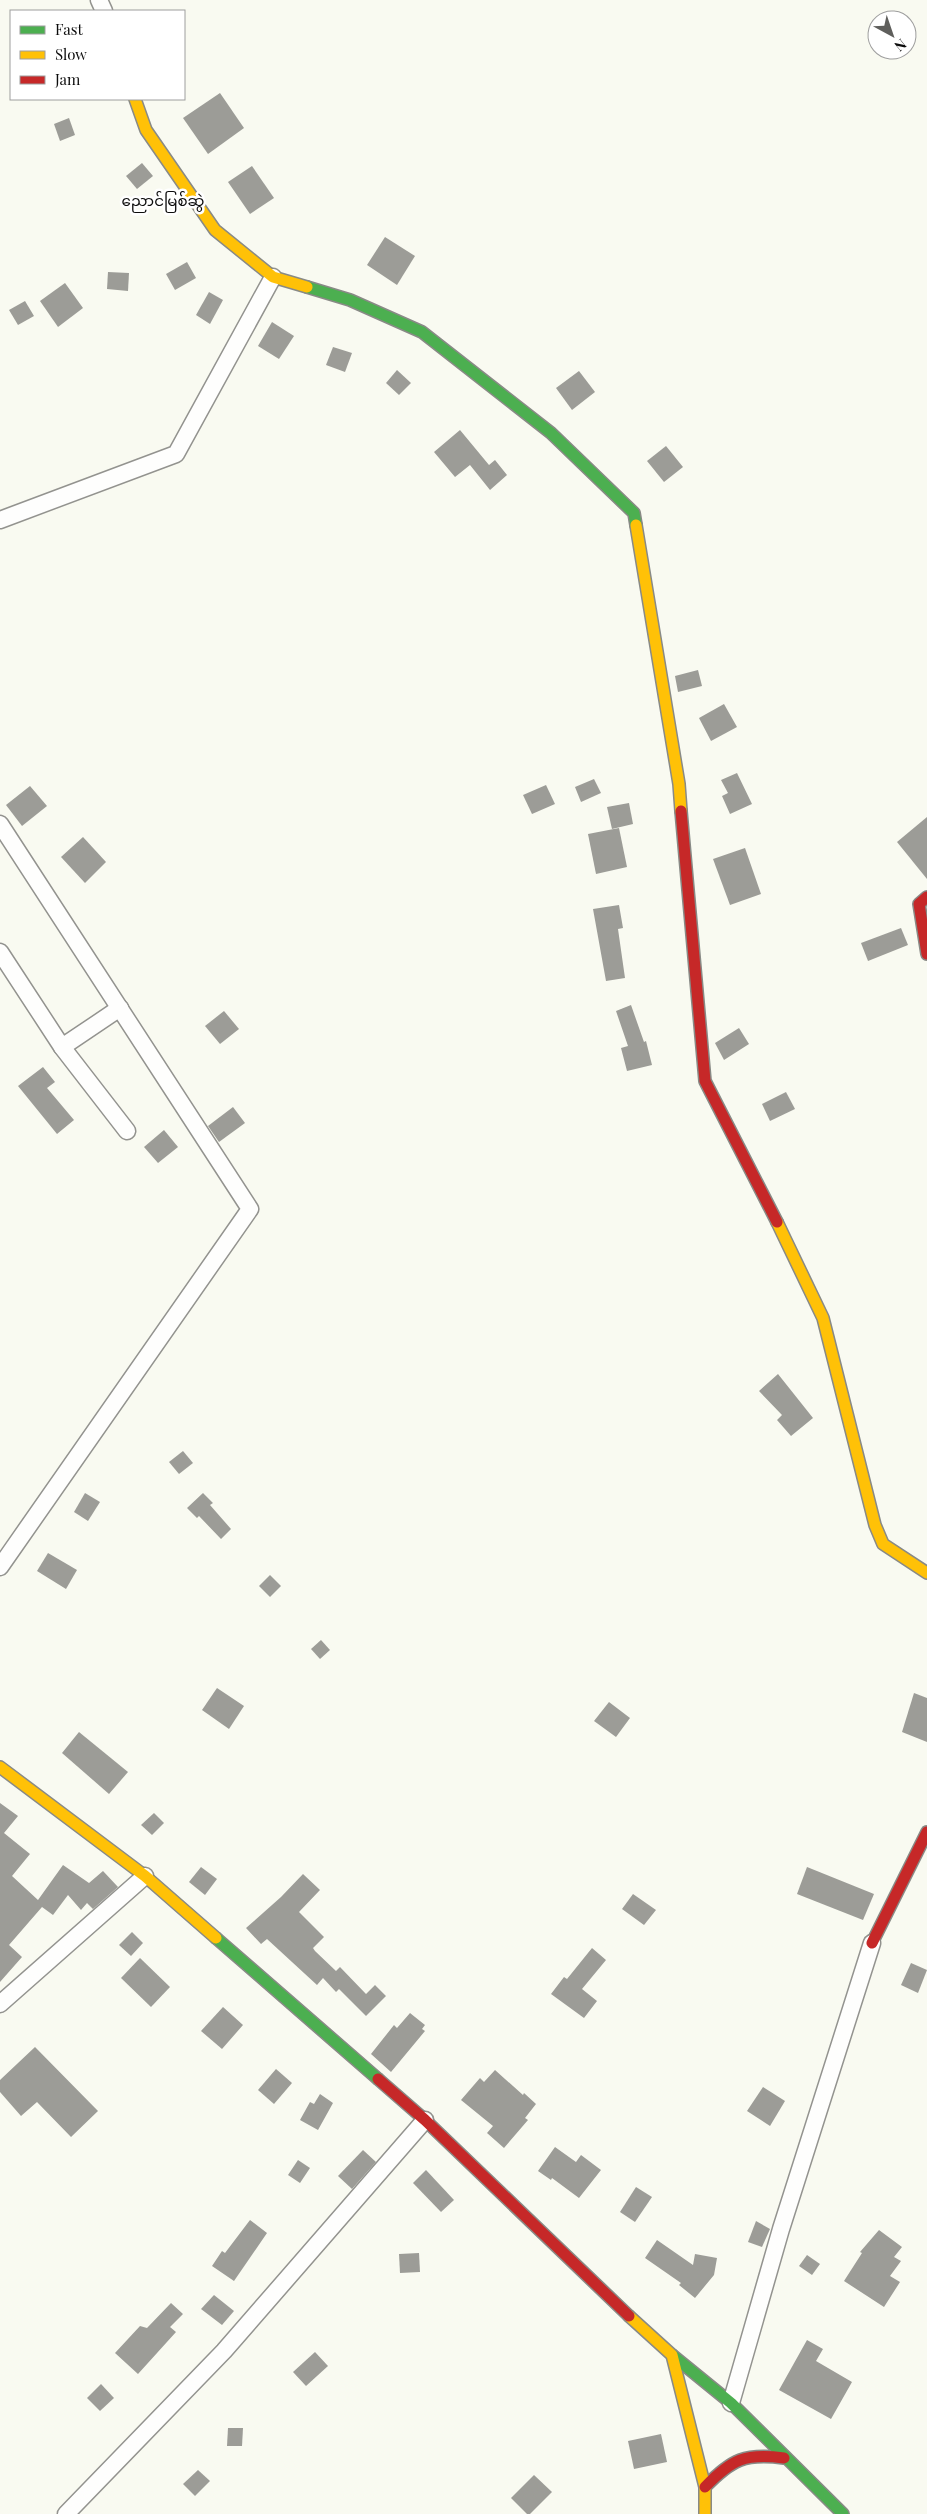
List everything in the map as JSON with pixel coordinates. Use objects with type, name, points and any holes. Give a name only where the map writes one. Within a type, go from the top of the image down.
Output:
[{"type":"street","points":[[136,100],[146,130],[215,230],[273,276],[350,300],[422,332],[551,433],[634,513],[679,784],[690,928],[706,1081],[791,1249],[823,1318],[875,1525],[883,1544],[927,1573]]},
{"type":"street","points":[[0,520],[176,454],[273,276]]},
{"type":"street","points":[[0,824],[250,1209],[0,1567]]},
{"type":"street","points":[[927,897],[920,904],[927,954]]},
{"type":"street","points":[[0,952],[62,1047],[127,1131]]},
{"type":"street","points":[[62,1047],[120,1008]]},
{"type":"street","points":[[0,1767],[145,1876],[425,2120],[616,2305],[672,2355],[731,2403],[784,2458],[844,2514]]},
{"type":"street","points":[[731,2403],[781,2229],[872,1943],[927,1832]]},
{"type":"street","points":[[0,2004],[145,1876]]},
{"type":"street","points":[[66,2514],[224,2351],[425,2120]]},
{"type":"street","points":[[672,2355],[705,2488],[705,2514]]},
{"type":"street","points":[[705,2488],[726,2466],[740,2458],[758,2454],[784,2458]]},
{"type":"building","points":[[220,93],[244,128],[208,154],[183,118]]},
{"type":"building","points":[[69,118],[75,135],[60,141],[54,124]]},
{"type":"building","points":[[142,163],[153,176],[137,189],[126,176]]},
{"type":"building","points":[[252,166],[274,198],[250,214],[228,182]]},
{"type":"building","points":[[385,237],[415,256],[397,285],[367,265]]},
{"type":"building","points":[[187,262],[196,278],[175,290],[166,274]]},
{"type":"building","points":[[108,272],[129,273],[128,291],[107,289]]},
{"type":"building","points":[[65,283],[83,308],[58,327],[40,301]]},
{"type":"building","points":[[209,292],[223,300],[210,324],[196,315]]},
{"type":"building","points":[[25,301],[34,316],[18,325],[9,310]]},
{"type":"building","points":[[272,322],[294,336],[279,359],[258,346]]},
{"type":"building","points":[[333,347],[352,353],[345,372],[326,365]]},
{"type":"building","points":[[397,370],[411,383],[399,395],[386,383]]},
{"type":"building","points":[[579,371],[595,392],[572,410],[556,388]]},
{"type":"building","points":[[460,430],[489,465],[495,460],[507,475],[490,490],[470,465],[455,477],[434,452]]},
{"type":"building","points":[[666,446],[683,467],[664,482],[647,461]]},
{"type":"building","points":[[698,670],[702,686],[678,692],[675,676]]},
{"type":"building","points":[[724,704],[737,727],[711,741],[699,718]]},
{"type":"building","points":[[737,773],[752,804],[730,814],[722,796],[728,793],[721,780]]},
{"type":"building","points":[[594,779],[601,793],[581,802],[575,787]]},
{"type":"building","points":[[546,785],[555,804],[532,814],[523,795]]},
{"type":"building","points":[[30,786],[47,806],[22,826],[6,805]]},
{"type":"building","points":[[629,803],[633,824],[612,829],[607,807]]},
{"type":"building","points":[[927,817],[927,879],[897,842]]},
{"type":"building","points":[[619,828],[627,867],[596,874],[588,834]]},
{"type":"building","points":[[83,837],[106,862],[85,883],[61,857]]},
{"type":"building","points":[[745,848],[761,894],[730,905],[713,859]]},
{"type":"building","points":[[619,905],[623,928],[618,929],[625,978],[606,981],[593,909]]},
{"type":"building","points":[[901,928],[908,945],[868,961],[861,943]]},
{"type":"building","points":[[631,1005],[644,1042],[646,1041],[652,1065],[627,1071],[621,1048],[628,1046],[616,1011]]},
{"type":"building","points":[[224,1011],[239,1029],[220,1044],[205,1026]]},
{"type":"building","points":[[739,1028],[749,1044],[724,1060],[715,1043]]},
{"type":"building","points":[[43,1067],[55,1082],[47,1088],[74,1120],[57,1134],[18,1086]]},
{"type":"building","points":[[786,1092],[795,1109],[770,1121],[762,1104]]},
{"type":"building","points":[[233,1107],[245,1123],[219,1142],[208,1126]]},
{"type":"building","points":[[164,1130],[178,1147],[158,1163],[144,1147]]},
{"type":"building","points":[[778,1374],[813,1418],[791,1436],[777,1420],[782,1415],[759,1391]]},
{"type":"building","points":[[183,1451],[193,1463],[179,1474],[169,1462]]},
{"type":"building","points":[[85,1493],[100,1502],[88,1521],[74,1512]]},
{"type":"building","points":[[203,1493],[213,1503],[210,1505],[231,1529],[221,1539],[199,1516],[197,1518],[187,1508]]},
{"type":"building","points":[[48,1553],[77,1570],[66,1589],[37,1571]]},
{"type":"building","points":[[270,1575],[281,1586],[270,1597],[259,1586]]},
{"type":"building","points":[[321,1640],[330,1650],[320,1659],[311,1649]]},
{"type":"building","points":[[217,1688],[244,1706],[229,1729],[202,1710]]},
{"type":"building","points":[[914,1693],[927,1698],[927,1742],[902,1732]]},
{"type":"building","points":[[609,1702],[630,1718],[616,1737],[594,1721]]},
{"type":"building","points":[[79,1732],[128,1772],[109,1794],[62,1753]]},
{"type":"building","points":[[0,1803],[18,1816],[4,1833],[30,1854],[12,1876],[38,1900],[63,1865],[89,1883],[103,1871],[118,1887],[93,1909],[87,1903],[81,1910],[68,1895],[53,1915],[42,1907],[9,1945],[22,1957],[0,1982]]},
{"type":"building","points":[[154,1813],[164,1823],[152,1835],[141,1825]]},
{"type":"building","points":[[201,1867],[217,1879],[205,1895],[189,1882]]},
{"type":"building","points":[[807,1867],[874,1894],[863,1920],[797,1894]]},
{"type":"building","points":[[303,1874],[320,1890],[299,1912],[324,1937],[313,1948],[315,1951],[336,1971],[340,1967],[366,1994],[375,1985],[386,1996],[366,2016],[339,1989],[336,1992],[323,1978],[317,1985],[267,1939],[261,1944],[246,1928],[281,1897]]},
{"type":"building","points":[[633,1894],[656,1910],[644,1925],[622,1909]]},
{"type":"building","points":[[132,1932],[143,1943],[131,1956],[119,1945]]},
{"type":"building","points":[[592,1948],[606,1960],[582,1989],[597,2001],[584,2018],[551,1994],[564,1977],[567,1979]]},
{"type":"building","points":[[140,1958],[170,1987],[151,2007],[121,1978]]},
{"type":"building","points":[[911,1963],[927,1970],[918,1993],[901,1985]]},
{"type":"building","points":[[223,2007],[243,2025],[222,2049],[201,2031]]},
{"type":"building","points":[[410,2013],[425,2025],[422,2029],[425,2031],[391,2072],[371,2054],[394,2025],[397,2028]]},
{"type":"building","points":[[35,2047],[98,2111],[71,2137],[37,2102],[21,2116],[0,2092],[0,2080]]},
{"type":"building","points":[[276,2069],[292,2083],[274,2104],[258,2090]]},
{"type":"building","points":[[495,2070],[536,2104],[525,2118],[528,2120],[504,2148],[487,2133],[493,2126],[461,2100],[480,2078],[484,2082]]},
{"type":"building","points":[[763,2087],[785,2101],[770,2126],[747,2111]]},
{"type":"building","points":[[320,2094],[333,2103],[318,2130],[300,2120],[310,2102],[314,2104]]},
{"type":"building","points":[[555,2147],[576,2162],[581,2155],[601,2170],[579,2198],[552,2178],[551,2180],[538,2171]]},
{"type":"building","points":[[363,2150],[376,2162],[352,2189],[338,2176]]},
{"type":"building","points":[[298,2160],[310,2168],[300,2183],[288,2175]]},
{"type":"building","points":[[426,2170],[454,2200],[441,2212],[413,2183]]},
{"type":"building","points":[[636,2187],[652,2197],[635,2222],[620,2212]]},
{"type":"building","points":[[250,2220],[267,2233],[234,2281],[212,2266],[222,2251],[225,2253]]},
{"type":"building","points":[[756,2221],[770,2229],[762,2247],[748,2242]]},
{"type":"building","points":[[879,2230],[902,2247],[894,2257],[901,2261],[890,2276],[900,2282],[884,2307],[844,2281],[862,2253],[860,2252]]},
{"type":"building","points":[[657,2240],[693,2265],[695,2254],[717,2258],[714,2275],[695,2298],[679,2285],[681,2283],[645,2258]]},
{"type":"building","points":[[419,2253],[420,2272],[400,2273],[399,2254]]},
{"type":"building","points":[[807,2255],[820,2264],[812,2275],[799,2266]]},
{"type":"building","points":[[214,2295],[234,2311],[222,2325],[201,2309]]},
{"type":"building","points":[[171,2303],[183,2314],[170,2327],[176,2332],[138,2374],[115,2353],[140,2326],[147,2328]]},
{"type":"building","points":[[807,2340],[823,2349],[816,2361],[852,2382],[831,2419],[779,2390]]},
{"type":"building","points":[[315,2352],[328,2366],[306,2386],[293,2372]]},
{"type":"building","points":[[101,2384],[114,2398],[100,2411],[87,2398]]},
{"type":"building","points":[[228,2428],[243,2428],[242,2446],[227,2446]]},
{"type":"building","points":[[661,2434],[667,2462],[634,2469],[628,2441]]},
{"type":"building","points":[[198,2470],[210,2481],[195,2496],[183,2484]]},
{"type":"building","points":[[534,2475],[552,2492],[530,2514],[527,2514],[511,2498]]},
{"type":"traffic: fast","points":[[307,287],[350,300],[422,332],[551,433],[634,513],[636,525]]},
{"type":"traffic: fast","points":[[216,1938],[378,2079]]},
{"type":"traffic: fast","points":[[672,2355],[731,2403],[843,2514]]},
{"type":"traffic: slow","points":[[135,100],[146,130],[215,230],[273,277],[307,287]]},
{"type":"traffic: slow","points":[[636,525],[679,784],[681,811]]},
{"type":"traffic: slow","points":[[777,1222],[823,1318],[875,1525],[883,1544],[927,1573]]},
{"type":"traffic: slow","points":[[0,1767],[145,1876],[216,1938]]},
{"type":"traffic: slow","points":[[629,2316],[672,2355],[705,2487],[705,2514]]},
{"type":"traffic: jam","points":[[681,811],[705,1081],[777,1222]]},
{"type":"traffic: jam","points":[[927,897],[919,904],[927,954]]},
{"type":"traffic: jam","points":[[872,1943],[927,1832]]},
{"type":"traffic: jam","points":[[378,2079],[425,2120],[629,2316]]},
{"type":"traffic: jam","points":[[705,2487],[723,2470],[740,2460],[759,2456],[784,2458]]},
{"type":"district","name":"ညောင်မြစ်ဆွဲ","points":[[163,201]]}]
